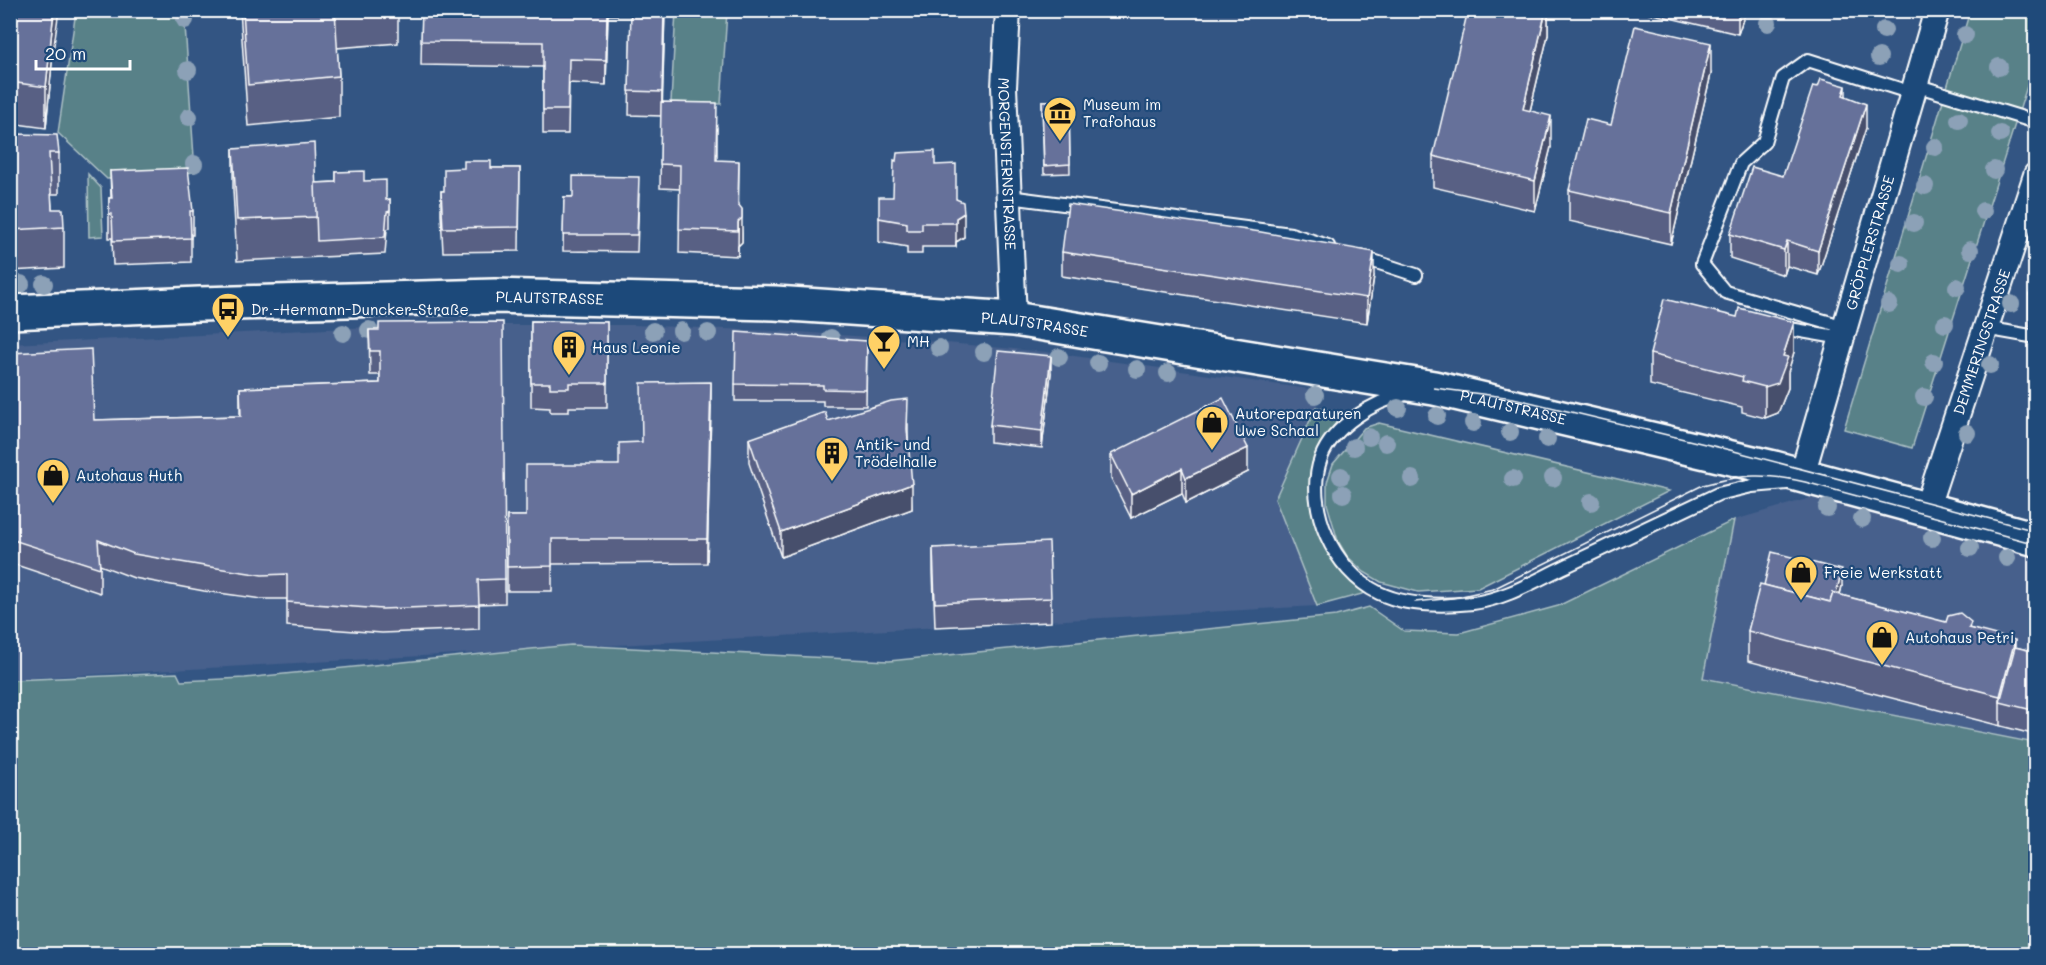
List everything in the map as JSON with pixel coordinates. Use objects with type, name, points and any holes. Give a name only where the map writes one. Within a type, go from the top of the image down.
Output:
[{"type":"main road","name":"PLAUTSTRASSE","points":[[10,312],[495,296],[775,303],[1014,319],[1434,388],[1809,477],[2036,538]]},
{"type":"street","name":"MORGENSTERNSTRASSE","points":[[1008,10],[1004,87],[1014,319]]},
{"type":"street","name":"GRÖPPLERSTRASSE","points":[[1809,477],[1844,333],[1937,10]]},
{"type":"street","name":"DEMMERINGSTRASSE","points":[[1926,510],[2036,175]]},
{"type":"lane","points":[[1844,333],[1725,292],[1702,264],[1741,162],[1764,142],[1783,78],[1808,60],[2036,122]]},
{"type":"lane","points":[[1009,197],[1291,234],[1416,275]]},
{"type":"lane","points":[[1768,326],[1844,333]]},
{"type":"lane","points":[[1985,328],[2036,337]]},
{"type":"lane","points":[[1434,388],[1395,397],[1366,410],[1341,430],[1322,456],[1316,484],[1318,508],[1334,549],[1361,581],[1378,593],[1396,600],[1453,604],[1496,599],[1718,494],[1809,477]]},
{"type":"shaded area","points":[[413,325],[634,325],[797,332],[925,341],[1046,352],[1323,391],[1275,499],[1317,606],[11,679],[10,344]]},
{"type":"shaded area","points":[[1814,497],[2035,558],[2035,743],[1703,678],[1734,520]]},
{"type":"green space","points":[[76,11],[184,11],[195,172],[107,179],[58,133]]},
{"type":"green space","points":[[676,11],[727,11],[721,104],[671,102]]},
{"type":"green space","points":[[1970,11],[2035,11],[2035,61],[1912,448],[1844,429]]},
{"type":"green space","points":[[88,174],[101,188],[103,236],[89,237]]},
{"type":"green space","points":[[1316,407],[1342,413],[1319,450],[1313,472],[1327,548],[1338,568],[1366,593],[1317,606],[1275,499]]},
{"type":"green space","points":[[1379,423],[1669,491],[1478,588],[1418,592],[1381,582],[1364,572],[1347,556],[1338,541],[1327,504],[1327,482],[1333,464],[1364,428]]},
{"type":"green space","points":[[1734,520],[1703,678],[2035,743],[2035,954],[11,954],[11,680],[177,673],[181,681],[245,678],[571,645],[889,661],[1336,616],[1369,607],[1404,631],[1459,633],[1558,606]]},
{"type":"building","points":[[10,10],[54,10],[46,87],[10,82]]},
{"type":"building","points":[[243,10],[335,10],[339,76],[248,85]]},
{"type":"building","points":[[422,10],[607,10],[606,60],[569,59],[568,110],[543,110],[543,42],[421,41]]},
{"type":"building","points":[[631,10],[664,10],[662,92],[629,91]]},
{"type":"building","points":[[1468,10],[1546,10],[1523,109],[1551,116],[1535,181],[1433,156]]},
{"type":"building","points":[[1635,26],[1711,43],[1671,213],[1569,190],[1586,119],[1611,125]]},
{"type":"building","points":[[1821,79],[1846,86],[1843,95],[1866,104],[1818,251],[1787,241],[1784,250],[1730,234],[1752,167],[1783,176],[1813,86],[1818,87]]},
{"type":"building","points":[[1069,100],[1070,164],[1044,166],[1042,101]]},
{"type":"building","points":[[661,102],[717,103],[716,160],[739,161],[738,204],[742,209],[742,218],[738,222],[738,231],[679,229],[680,165],[660,164]]},
{"type":"building","points":[[15,134],[57,135],[59,153],[49,153],[52,209],[63,209],[64,227],[10,230],[10,137],[15,137]]},
{"type":"building","points":[[314,143],[317,217],[237,220],[233,149]]},
{"type":"building","points":[[935,151],[935,165],[956,164],[956,199],[963,202],[964,213],[956,218],[956,223],[922,223],[922,230],[907,230],[907,223],[879,218],[879,197],[893,197],[894,160],[896,161],[897,153]]},
{"type":"building","points":[[464,161],[491,161],[491,168],[520,168],[519,227],[443,228],[441,191],[444,191],[444,169],[464,168]]},
{"type":"building","points":[[188,168],[193,211],[190,211],[191,238],[113,241],[112,214],[109,214],[109,198],[112,198],[110,171]]},
{"type":"building","points":[[364,171],[364,181],[386,180],[386,200],[390,199],[390,211],[387,212],[385,237],[317,241],[315,183],[336,182],[336,172]]},
{"type":"building","points":[[573,176],[639,177],[637,235],[563,235],[564,197],[573,197]]},
{"type":"building","points":[[1068,204],[1261,232],[1374,252],[1367,298],[1062,252]]},
{"type":"building","points":[[2036,276],[2036,297],[2029,295]]},
{"type":"building","points":[[1664,299],[1737,317],[1739,308],[1794,322],[1783,356],[1788,357],[1778,383],[1765,387],[1742,381],[1743,377],[1650,354]]},
{"type":"building","name":"Haus Leonie","points":[[531,321],[607,322],[607,383],[569,383],[569,388],[550,388],[550,383],[531,383]]},
{"type":"building","points":[[503,322],[505,579],[478,580],[479,605],[382,609],[287,602],[287,574],[262,575],[134,554],[98,540],[100,568],[10,539],[10,353],[91,349],[94,420],[241,416],[240,388],[380,383],[380,351],[370,351],[369,330],[379,330],[379,323]]},
{"type":"building","points":[[736,332],[867,341],[866,390],[823,389],[823,385],[735,384]]},
{"type":"building","points":[[998,351],[1051,356],[1042,431],[990,425]]},
{"type":"building","points":[[711,382],[707,539],[552,539],[552,566],[507,567],[507,516],[526,516],[526,465],[619,465],[619,443],[642,442],[641,383]]},
{"type":"building","points":[[1223,398],[1248,448],[1186,478],[1182,468],[1131,494],[1111,454]]},
{"type":"building","name":"Antik- und Trödelhalle","points":[[908,399],[907,429],[912,484],[781,532],[749,439],[825,412],[828,421],[891,401]]},
{"type":"building","points":[[1049,542],[1051,598],[935,603],[933,548]]},
{"type":"building","points":[[1772,552],[1842,570],[1836,594],[1833,593],[1830,602],[1764,585]]},
{"type":"building","points":[[1760,584],[1830,602],[1833,593],[1946,622],[1948,616],[1960,613],[1971,622],[1969,628],[2015,640],[2000,696],[1748,631]]},
{"type":"building","points":[[2015,647],[2036,652],[2036,711],[2000,702]]},
{"type":"tram line","points":[[1434,388],[1513,398],[1730,450],[2036,531]]},
{"type":"tram line","points":[[1415,602],[1453,598],[1493,589],[1703,485],[1743,477],[1765,476],[1805,482],[2036,544]]},
{"type":"place","name":"Museum im Trafohaus","points":[[1060,142]]},
{"type":"place","name":"Dr.-Hermann-Duncker-Straße","points":[[228,338]]},
{"type":"place","name":"MH","points":[[884,370]]},
{"type":"place","name":"Haus Leonie","points":[[569,376]]},
{"type":"place","name":"Autoreparaturen Uwe Schaal","points":[[1212,451]]},
{"type":"place","name":"Antik- und Trödelhalle","points":[[832,482]]},
{"type":"place","name":"Autohaus Huth","points":[[53,504]]},
{"type":"place","name":"Freie Werkstatt","points":[[1801,601]]},
{"type":"place","name":"Autohaus Petri","points":[[1882,666]]}]
